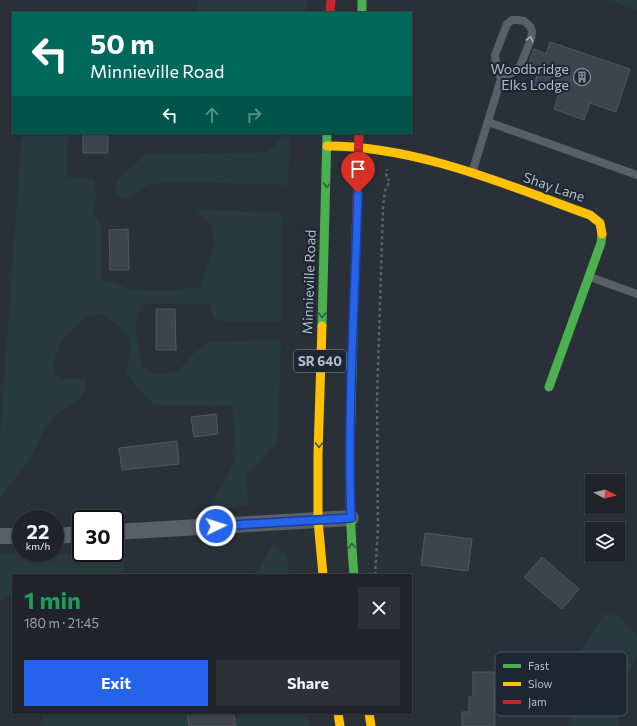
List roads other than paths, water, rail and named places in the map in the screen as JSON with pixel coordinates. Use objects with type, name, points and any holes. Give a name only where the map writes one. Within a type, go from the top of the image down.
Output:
[{"type":"main road","points":[[330,12],[331,0]]},
{"type":"main road","points":[[362,0],[362,12]]},
{"type":"main road","name":"Minnieville Road","points":[[323,574],[318,520],[321,344],[328,134]]},
{"type":"main road","name":"SR 640","points":[[354,574],[351,518],[350,411],[359,134]]},
{"type":"main road","name":"Shay Lane","points":[[327,146],[359,147],[438,163],[598,219],[602,226],[602,243],[548,387]]},
{"type":"main road","points":[[338,714],[340,726]]},
{"type":"main road","points":[[369,714],[371,726]]},
{"type":"street","points":[[124,531],[351,518]]},
{"type":"street","points":[[0,536],[12,536]]},
{"type":"lane","points":[[472,174],[501,80],[495,56],[507,24],[512,20],[524,21],[530,26],[532,31],[532,39],[517,70],[501,80]]},
{"type":"lane","points":[[488,122],[637,175]]},
{"type":"lane","points":[[589,277],[637,294]]},
{"type":"place","name":"Woodbridge Elks Lodge","points":[[582,77]]}]
